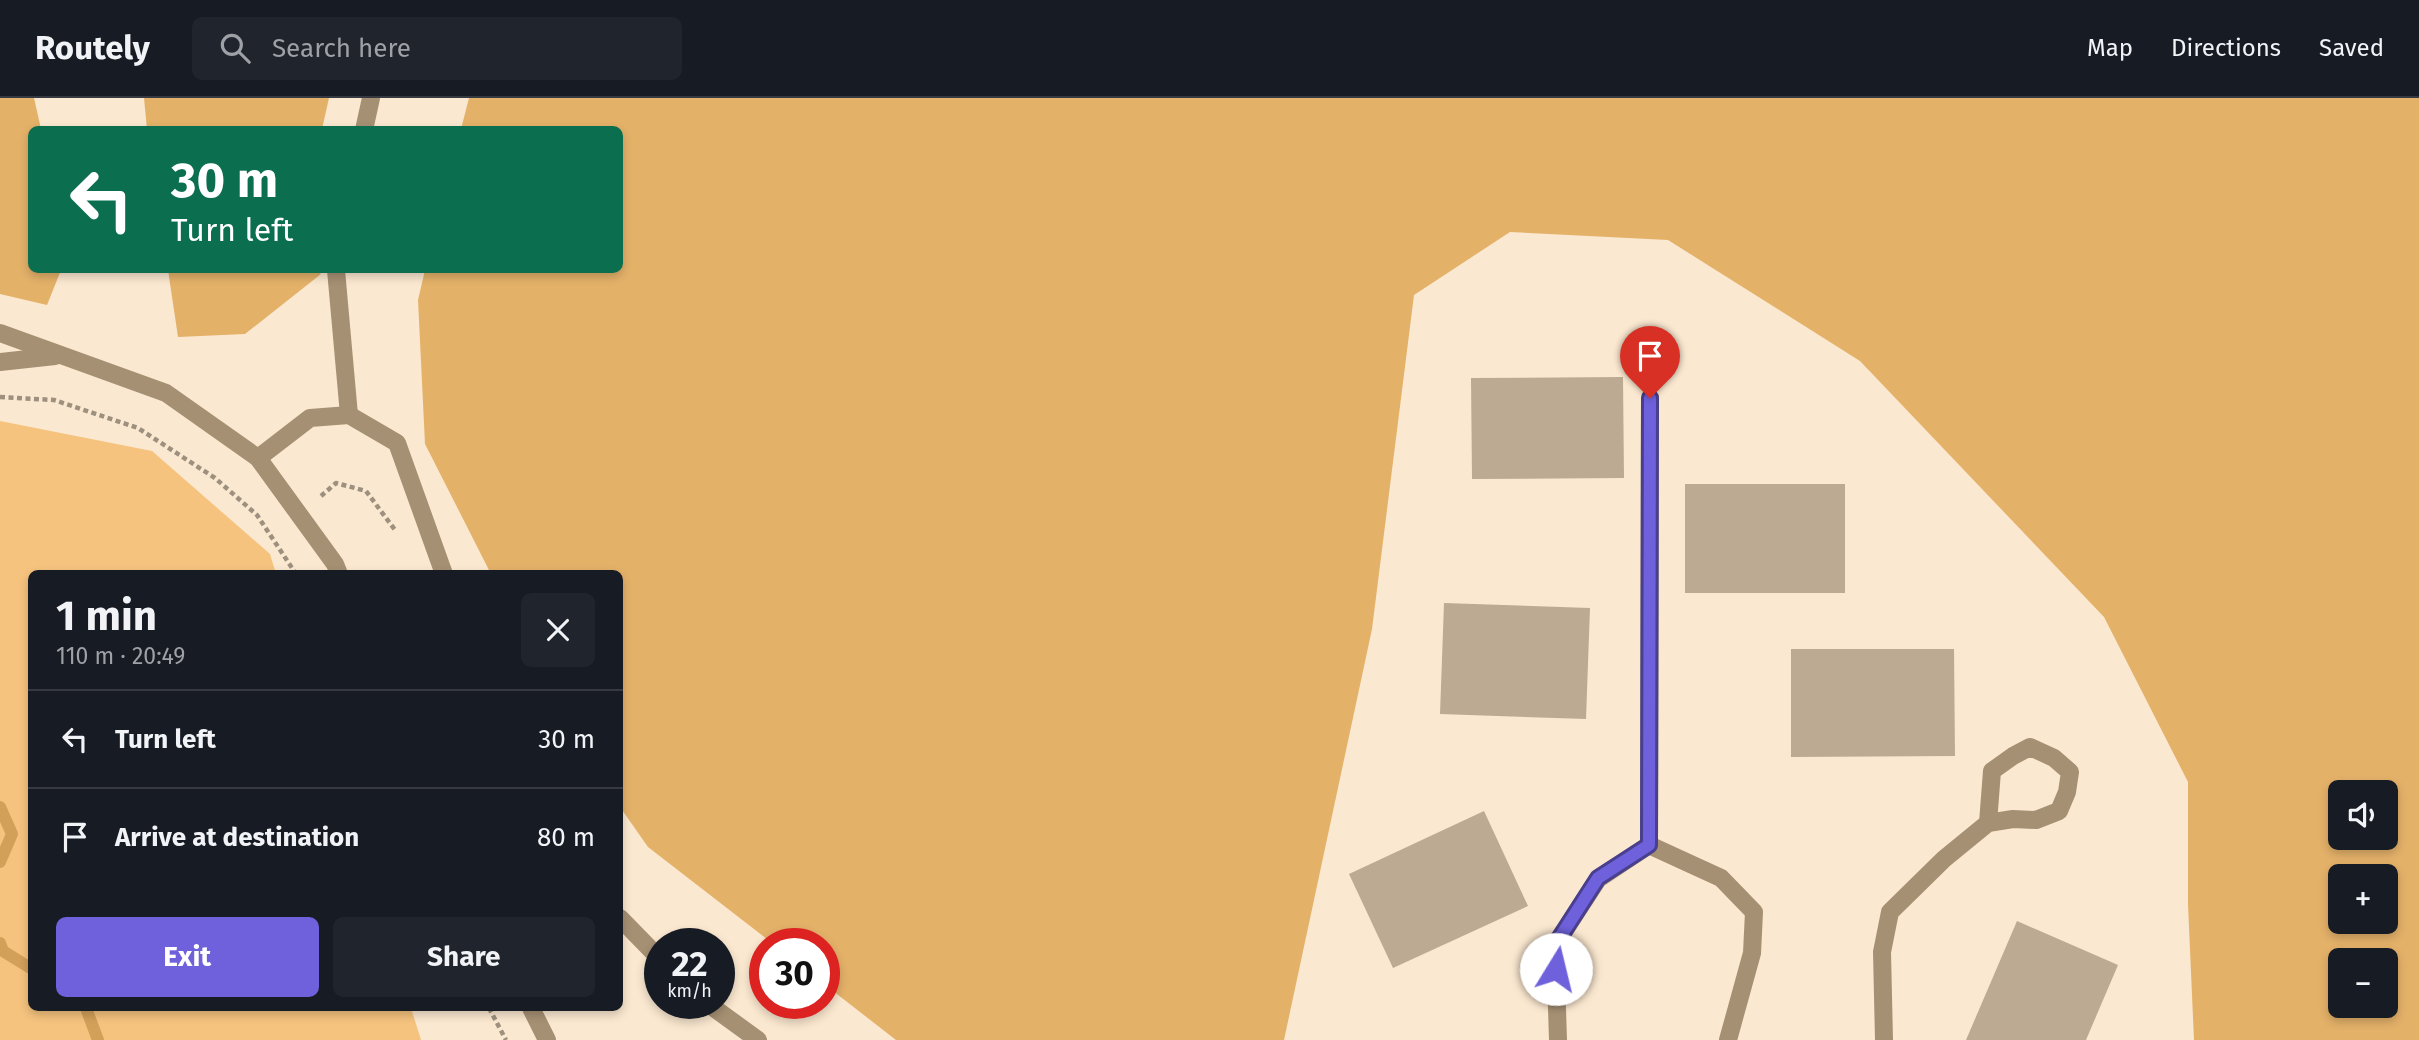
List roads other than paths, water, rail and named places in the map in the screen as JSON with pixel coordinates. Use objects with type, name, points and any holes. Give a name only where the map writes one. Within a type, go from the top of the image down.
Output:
[{"type":"street","points":[[365,126],[371,98]]},
{"type":"street","points":[[336,273],[349,415]]},
{"type":"street","points":[[0,333],[166,393],[258,458],[337,570]]},
{"type":"street","points":[[0,362],[58,355]]},
{"type":"street","points":[[1649,845],[1650,398]]},
{"type":"street","points":[[258,458],[310,418],[349,415],[397,443],[443,570]]},
{"type":"street","points":[[1884,1040],[1882,952],[1890,912],[1944,859],[1988,823],[2013,819],[2036,820],[2059,811],[2067,792],[2070,772],[2054,758],[2030,747],[2013,756],[1992,771],[1988,823]]},
{"type":"street","points":[[1558,1040],[1555,945],[1598,878],[1649,845]]},
{"type":"street","points":[[1649,845],[1721,878],[1754,912],[1752,953],[1728,1040]]},
{"type":"street","points":[[623,921],[644,943]]},
{"type":"street","points":[[532,1011],[547,1040]]},
{"type":"street","points":[[730,1019],[758,1040]]},
{"type":"waterway","points":[[0,807],[12,834],[0,862]]},
{"type":"waterway","points":[[0,943],[3,951],[28,967]]},
{"type":"waterway","points":[[87,1011],[98,1040]]}]
